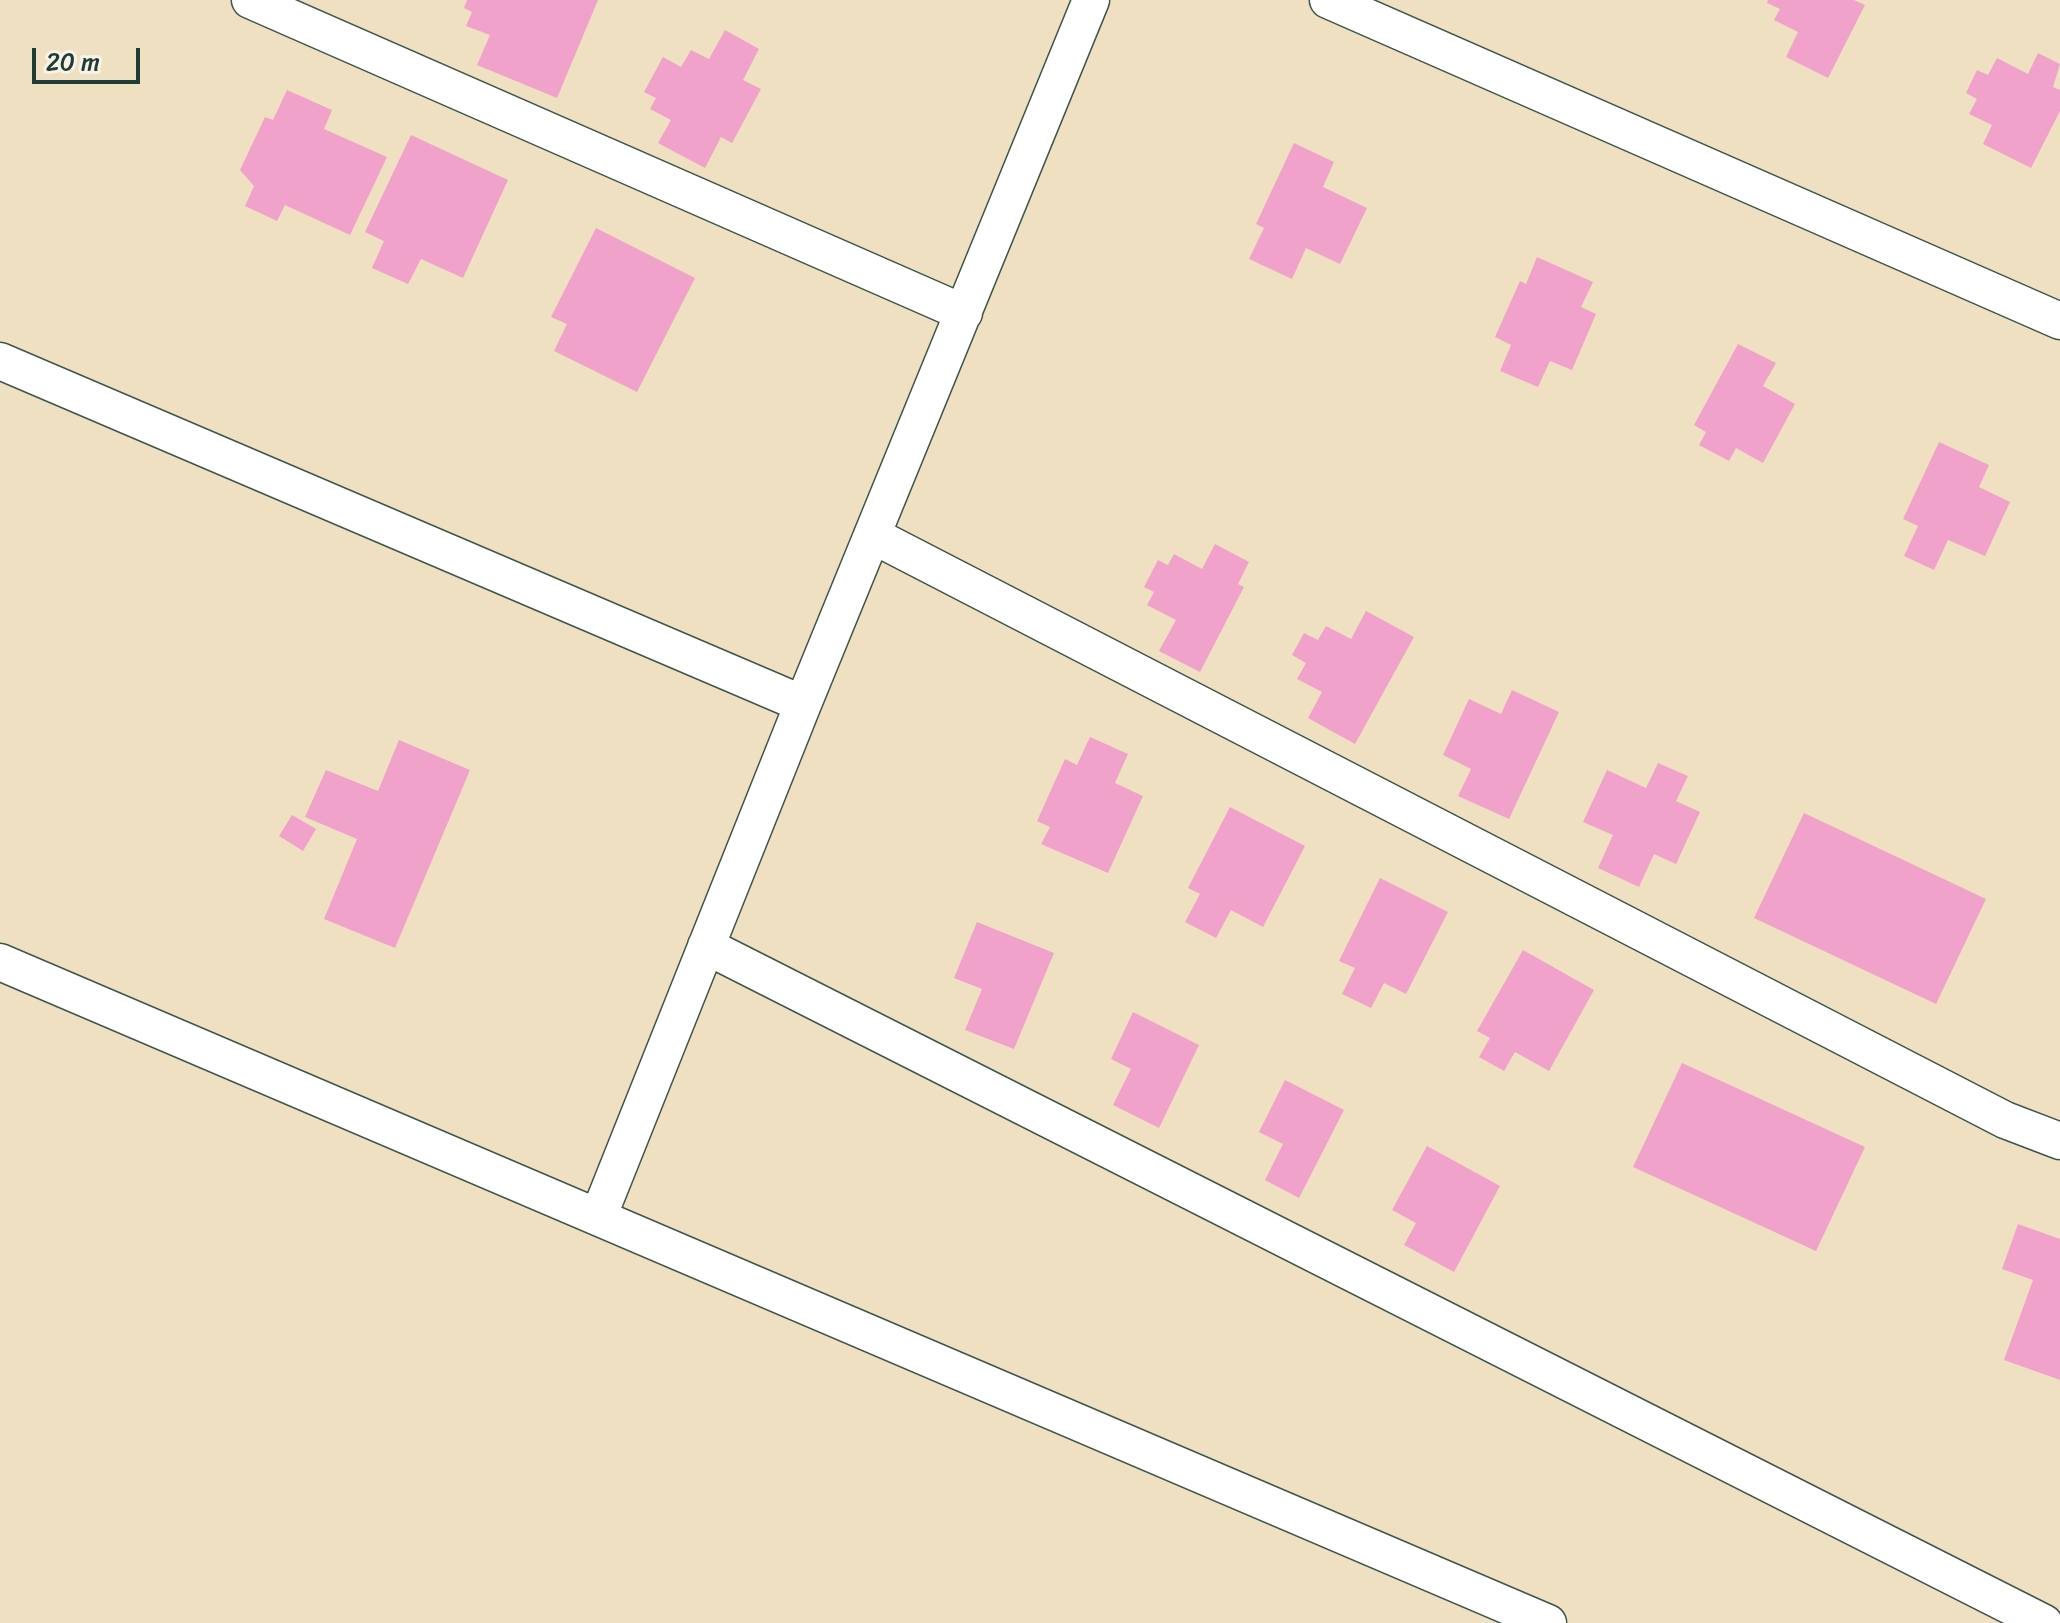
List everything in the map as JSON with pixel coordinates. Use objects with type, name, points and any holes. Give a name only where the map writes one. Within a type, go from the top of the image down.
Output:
[{"type":"street","points":[[250,0],[964,313]]},
{"type":"street","points":[[599,1215],[803,704],[1091,0]]},
{"type":"street","points":[[1328,0],[2060,321]]},
{"type":"street","points":[[0,361],[803,704]]},
{"type":"street","points":[[872,535],[1680,949],[2005,1120],[2060,1141]]},
{"type":"street","points":[[706,946],[2044,1623]]},
{"type":"street","points":[[0,962],[599,1215],[1548,1623]]},
{"type":"building","points":[[467,0],[598,0],[557,98],[477,65],[490,35],[466,26],[472,12],[464,8]]},
{"type":"building","points":[[1768,0],[1854,0],[1865,5],[1828,78],[1786,57],[1798,32],[1774,20],[1780,9],[1767,3]]},
{"type":"building","points":[[725,30],[759,49],[743,80],[761,89],[732,143],[721,137],[705,168],[658,143],[671,120],[650,109],[656,98],[644,92],[663,57],[681,67],[691,50],[709,59]]},
{"type":"building","points":[[2038,53],[2060,64],[2053,87],[2060,90],[2060,111],[2031,168],[1983,144],[1992,125],[1969,114],[1977,99],[1966,93],[1977,70],[1988,75],[1997,58],[2028,74]]},
{"type":"building","points":[[287,90],[332,110],[324,129],[387,157],[350,235],[285,205],[277,221],[245,206],[254,186],[240,170],[265,117],[273,120]]},
{"type":"building","points":[[411,135],[508,180],[463,278],[421,259],[408,284],[372,268],[384,241],[365,232]]},
{"type":"building","points":[[1294,143],[1334,162],[1323,187],[1367,208],[1340,264],[1306,248],[1292,279],[1249,259],[1264,228],[1256,224]]},
{"type":"building","points":[[596,228],[695,278],[637,392],[554,351],[567,324],[551,317]]},
{"type":"building","points":[[1537,257],[1593,282],[1581,307],[1596,314],[1572,370],[1550,361],[1538,387],[1500,371],[1511,345],[1495,337],[1520,281],[1526,284]]},
{"type":"building","points":[[1738,344],[1776,363],[1763,386],[1795,404],[1763,463],[1736,448],[1729,461],[1699,445],[1706,432],[1694,425]]},
{"type":"building","points":[[1939,442],[1989,465],[1979,487],[2010,502],[1985,556],[1948,540],[1934,570],[1904,556],[1918,526],[1903,519]]},
{"type":"building","points":[[1215,544],[1249,562],[1238,584],[1244,587],[1200,672],[1159,651],[1176,620],[1147,605],[1154,592],[1144,587],[1158,560],[1168,565],[1174,554],[1202,569]]},
{"type":"building","points":[[1366,611],[1414,637],[1355,744],[1308,718],[1322,692],[1297,679],[1306,663],[1292,655],[1304,633],[1318,640],[1326,626],[1351,639]]},
{"type":"building","points":[[1512,690],[1559,712],[1509,819],[1458,796],[1471,769],[1443,755],[1469,699],[1501,714]]},
{"type":"building","points":[[1090,737],[1128,754],[1115,783],[1143,796],[1108,873],[1041,844],[1050,827],[1037,821],[1065,759],[1077,765]]},
{"type":"building","points":[[399,740],[470,770],[395,948],[324,919],[357,839],[305,817],[326,770],[378,791]]},
{"type":"building","points":[[1658,763],[1688,776],[1676,801],[1700,812],[1676,864],[1654,854],[1639,887],[1598,868],[1613,835],[1583,822],[1607,770],[1646,788]]},
{"type":"building","points":[[1230,807],[1305,846],[1263,927],[1231,910],[1216,938],[1185,922],[1200,894],[1188,888]]},
{"type":"building","points":[[1804,813],[1986,899],[1936,1004],[1754,918]]},
{"type":"building","points":[[292,815],[316,829],[303,851],[279,836]]},
{"type":"building","points":[[1380,878],[1448,912],[1406,994],[1384,983],[1371,1008],[1342,994],[1355,968],[1339,961]]},
{"type":"building","points":[[977,922],[1054,953],[1014,1049],[965,1030],[982,989],[954,978]]},
{"type":"building","points":[[1523,950],[1594,990],[1549,1071],[1515,1052],[1504,1071],[1479,1057],[1490,1038],[1477,1031]]},
{"type":"building","points":[[1133,1012],[1199,1045],[1159,1128],[1113,1105],[1131,1069],[1111,1059]]},
{"type":"building","points":[[1682,1063],[1865,1147],[1816,1251],[1633,1167]]},
{"type":"building","points":[[1285,1080],[1344,1110],[1299,1198],[1265,1180],[1283,1144],[1259,1132]]},
{"type":"building","points":[[1427,1146],[1500,1186],[1454,1272],[1404,1245],[1416,1223],[1392,1210]]},
{"type":"building","points":[[2018,1224],[2060,1239],[2060,1380],[2004,1360],[2033,1280],[2002,1269]]}]
